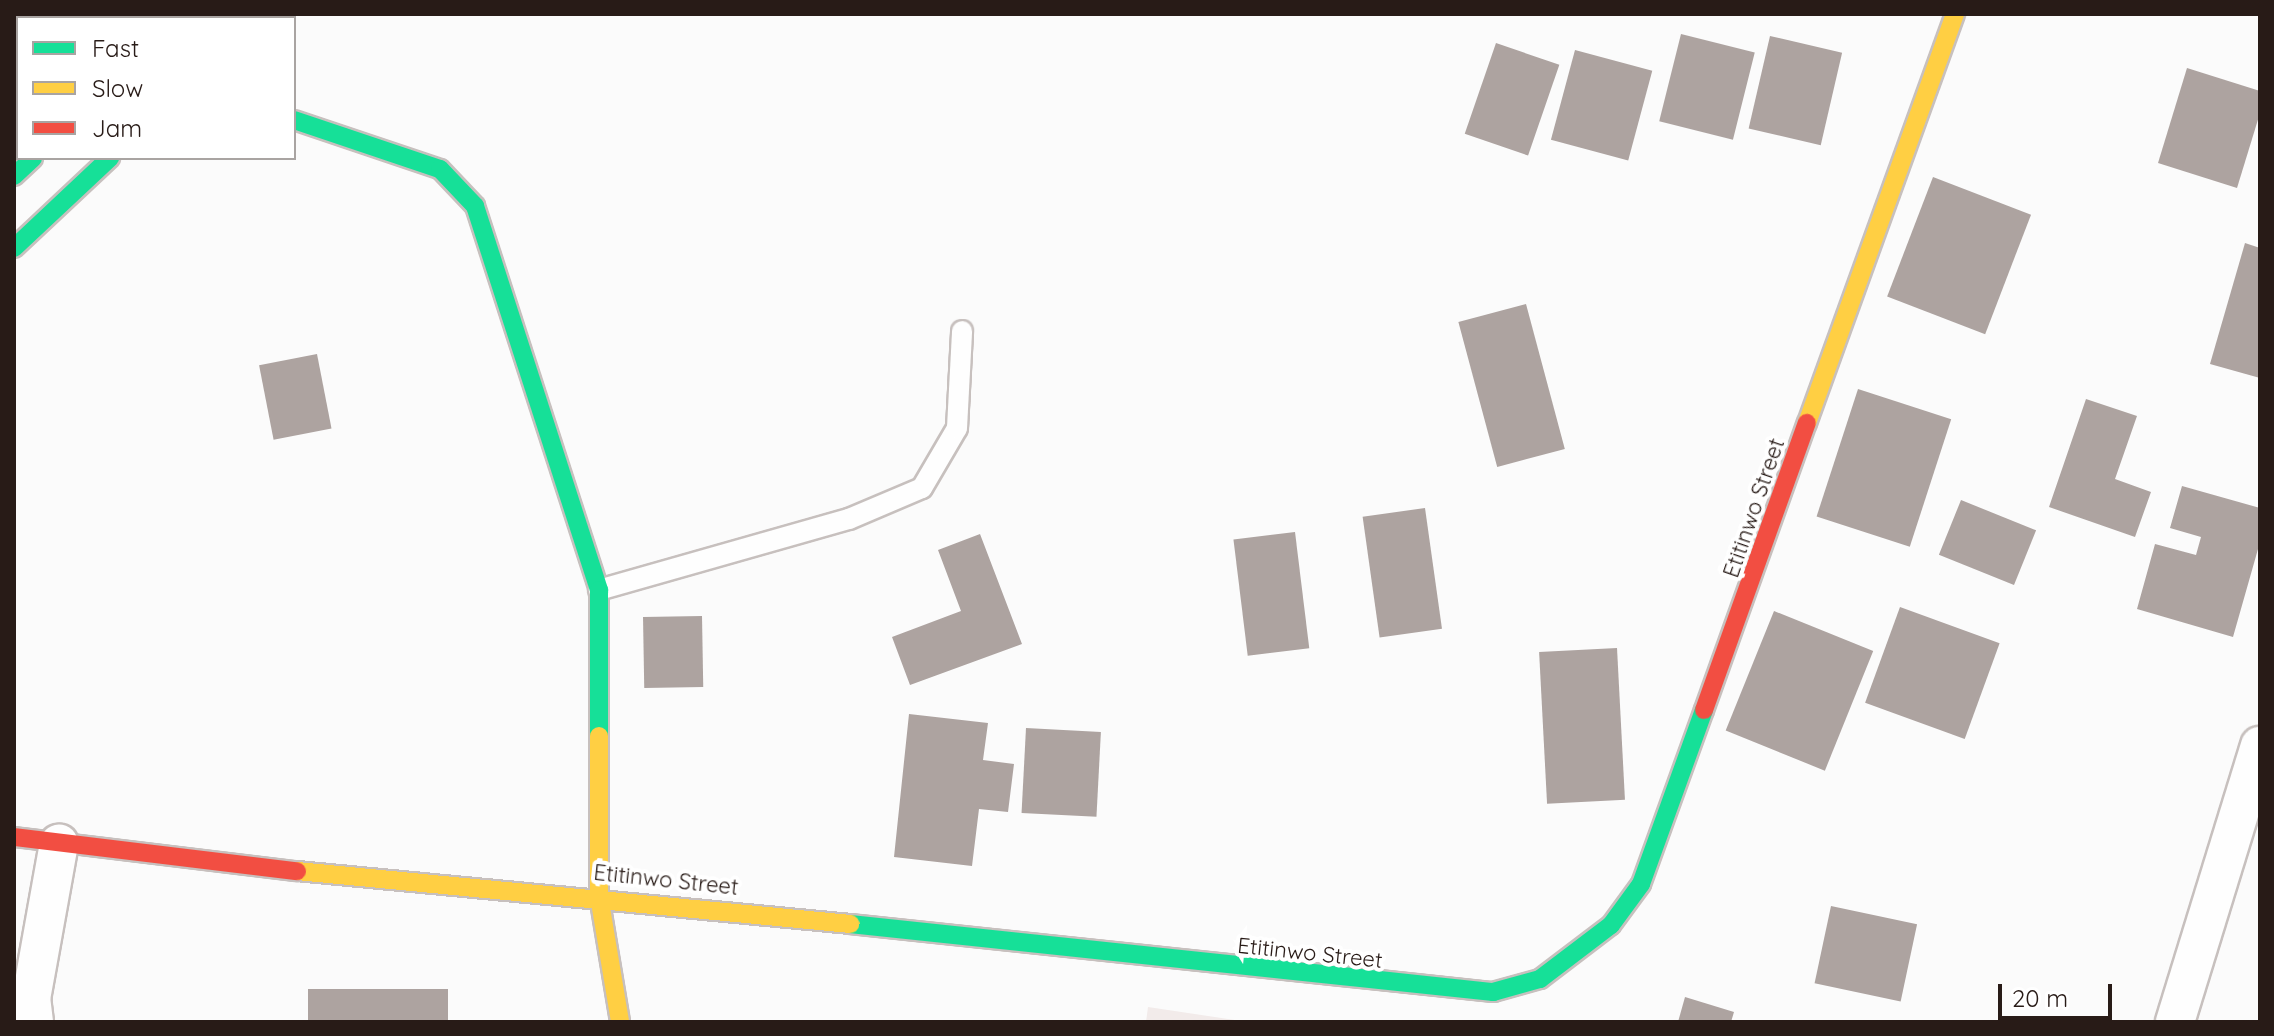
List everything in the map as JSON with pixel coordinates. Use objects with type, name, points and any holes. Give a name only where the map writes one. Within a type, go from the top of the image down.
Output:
[{"type":"street","name":"Etitinwo Street","points":[[14,837],[449,888],[599,896],[1435,990],[1493,992],[1540,979],[1572,958],[1611,925],[1641,884],[1955,14]]},
{"type":"street","points":[[296,121],[440,169],[475,206],[599,590],[599,896],[620,1022]]},
{"type":"street","points":[[14,176],[31,160]]},
{"type":"street","points":[[14,248],[108,160]]},
{"type":"street","points":[[2175,1022],[2260,746]]},
{"type":"street","points":[[34,1022],[31,999],[59,844]]},
{"type":"lane","points":[[599,590],[849,519],[922,488],[957,428],[962,331]]},
{"type":"shaded area","points":[[1148,1007],[1248,1022],[1146,1022]]},
{"type":"building","points":[[1681,34],[1755,52],[1733,140],[1659,121]]},
{"type":"building","points":[[1770,36],[1842,53],[1821,145],[1749,129]]},
{"type":"building","points":[[1496,43],[1559,65],[1528,156],[1465,134]]},
{"type":"building","points":[[1575,50],[1652,71],[1628,161],[1551,140]]},
{"type":"building","points":[[2187,68],[2260,91],[2260,113],[2237,188],[2158,163]]},
{"type":"building","points":[[1933,177],[2031,215],[1985,334],[1887,296]]},
{"type":"building","points":[[2245,243],[2260,248],[2260,378],[2210,364]]},
{"type":"building","points":[[1526,304],[1565,449],[1497,467],[1458,322]]},
{"type":"building","points":[[317,354],[332,429],[274,440],[259,365]]},
{"type":"building","points":[[1858,389],[1951,419],[1910,547],[1817,516]]},
{"type":"building","points":[[2086,399],[2137,416],[2115,479],[2151,492],[2135,537],[2049,507]]},
{"type":"building","points":[[2182,486],[2260,508],[2260,542],[2233,637],[2137,609],[2155,544],[2196,555],[2201,537],[2170,528]]},
{"type":"building","points":[[1961,500],[2036,530],[2014,585],[1939,555]]},
{"type":"building","points":[[1425,508],[1442,629],[1380,638],[1363,517]]},
{"type":"building","points":[[1295,532],[1309,648],[1248,656],[1233,540]]},
{"type":"building","points":[[980,534],[1022,644],[910,685],[892,637],[961,611],[938,550]]},
{"type":"building","points":[[1900,607],[2000,643],[1965,739],[1865,703]]},
{"type":"building","points":[[1774,611],[1873,651],[1825,771],[1726,731]]},
{"type":"building","points":[[702,616],[703,687],[644,688],[643,617]]},
{"type":"building","points":[[1617,648],[1625,800],[1547,804],[1539,652]]},
{"type":"building","points":[[909,714],[988,723],[983,760],[1014,764],[1008,812],[979,809],[972,866],[894,857]]},
{"type":"building","points":[[1026,728],[1101,732],[1096,817],[1022,813]]},
{"type":"building","points":[[1831,906],[1917,924],[1901,1002],[1815,983]]},
{"type":"building","points":[[308,989],[448,989],[448,1022],[308,1022]]},
{"type":"building","points":[[1685,997],[1734,1012],[1731,1022],[1678,1022]]},
{"type":"traffic: fast","points":[[296,121],[440,169],[475,206],[599,590],[599,736]]},
{"type":"traffic: fast","points":[[14,176],[31,160]]},
{"type":"traffic: fast","points":[[14,248],[108,160]]},
{"type":"traffic: fast","points":[[850,924],[1493,992],[1540,979],[1611,925],[1641,884],[1704,710]]},
{"type":"traffic: slow","points":[[1807,423],[1955,14]]},
{"type":"traffic: slow","points":[[599,736],[599,896],[620,1022]]},
{"type":"traffic: slow","points":[[297,871],[850,924]]},
{"type":"traffic: jam","points":[[1704,710],[1807,423]]},
{"type":"traffic: jam","points":[[14,837],[297,871]]}]
